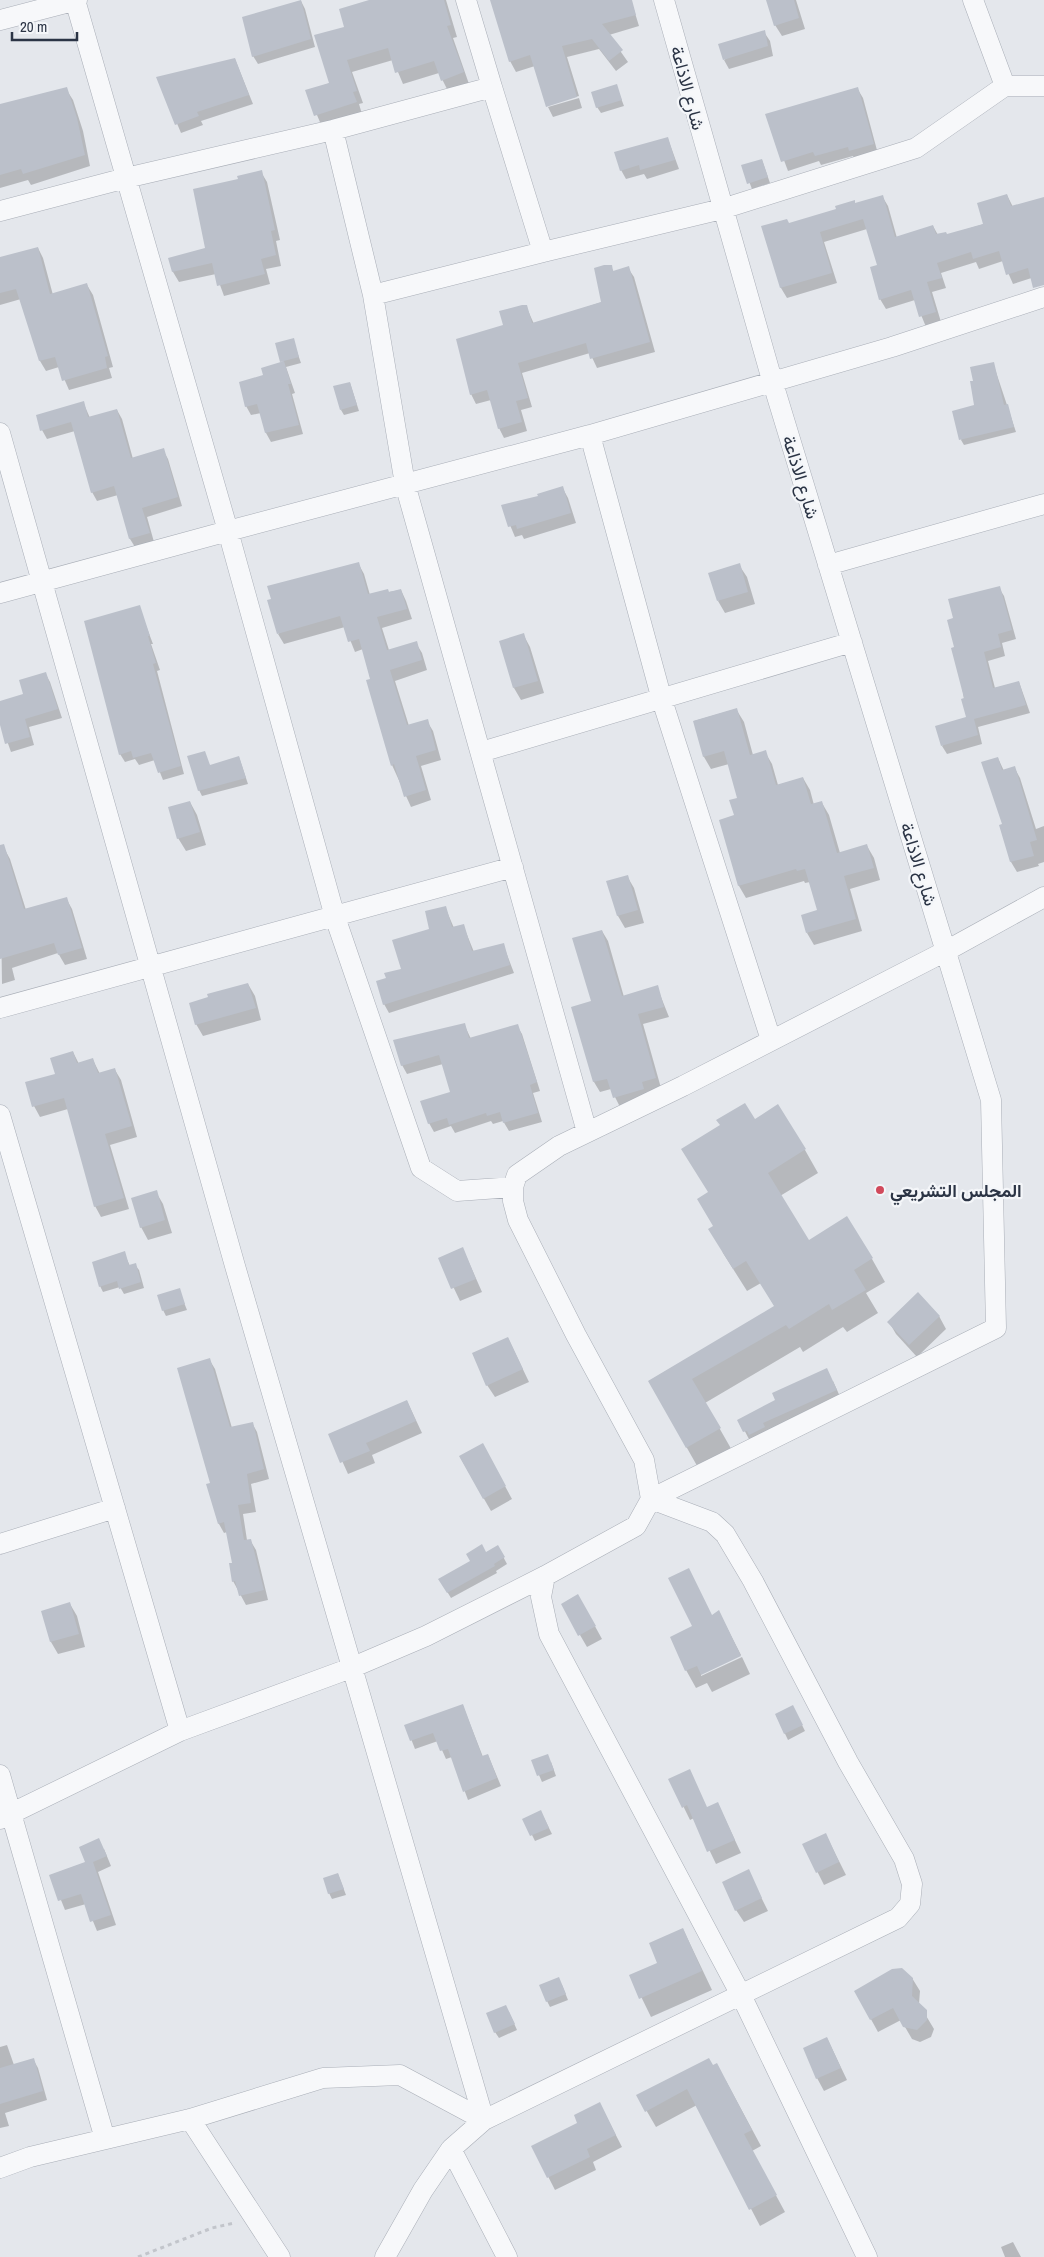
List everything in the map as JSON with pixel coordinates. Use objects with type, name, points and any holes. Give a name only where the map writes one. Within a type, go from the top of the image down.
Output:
[{"type":"street","points":[[0,20],[76,0],[228,530],[335,916],[421,1168],[457,1191],[513,1187]]},
{"type":"street","points":[[466,0],[543,252]]},
{"type":"street","name":"شارع الاذاعة","points":[[651,1499],[996,1328],[991,1100],[772,380],[664,0]]},
{"type":"street","points":[[973,0],[1005,86]]},
{"type":"street","points":[[0,211],[126,178],[332,130],[492,86]]},
{"type":"street","points":[[373,295],[722,208],[916,148],[1005,86],[1044,86]]},
{"type":"street","points":[[332,130],[373,295],[405,484],[587,1132]]},
{"type":"street","points":[[0,593],[228,530],[590,435],[772,380],[892,347],[1044,297]]},
{"type":"street","points":[[0,433],[150,968],[350,1668],[484,2120]]},
{"type":"street","points":[[590,435],[662,700],[771,1040]]},
{"type":"street","points":[[828,565],[1044,504]]},
{"type":"street","points":[[481,752],[662,700],[852,642]]},
{"type":"street","points":[[0,1008],[513,867]]},
{"type":"street","points":[[6,1817],[180,1731],[350,1668],[426,1636],[545,1576],[636,1526],[651,1499],[644,1460],[576,1335],[518,1220],[513,1201],[513,1187],[517,1176],[524,1169],[559,1146],[684,1086],[946,951],[1044,897]]},
{"type":"street","points":[[0,1115],[180,1731]]},
{"type":"street","points":[[385,2257],[423,2190],[451,2149],[484,2120],[898,1918],[910,1904],[912,1884],[904,1859],[848,1762],[753,1581],[725,1534],[712,1522],[651,1499]]},
{"type":"street","points":[[0,1544],[115,1508]]},
{"type":"street","points":[[545,1576],[541,1597],[548,1634],[741,1995],[867,2257]]},
{"type":"street","points":[[0,1774],[6,1817],[105,2139]]},
{"type":"street","points":[[0,2168],[30,2156],[190,2119],[323,2078],[400,2075],[484,2120]]},
{"type":"street","points":[[190,2119],[280,2257]]},
{"type":"street","points":[[451,2149],[508,2257]]},
{"type":"path","points":[[138,2257],[212,2228],[255,2219]]},
{"type":"building","points":[[301,0],[311,39],[252,57],[242,17]]},
{"type":"building","points":[[369,0],[444,0],[451,25],[447,26],[464,72],[441,81],[434,61],[395,73],[388,48],[347,60],[357,91],[353,92],[357,102],[314,116],[305,90],[329,83],[314,35],[344,27],[339,9]]},
{"type":"building","points":[[490,0],[632,0],[636,15],[602,24],[623,50],[609,61],[592,39],[562,46],[577,97],[546,107],[530,55],[509,62]]},
{"type":"building","points":[[766,0],[794,0],[799,18],[774,26]]},
{"type":"building","points":[[765,30],[768,46],[723,60],[718,44]]},
{"type":"building","points":[[235,58],[249,95],[197,112],[199,116],[175,125],[156,77]]},
{"type":"building","points":[[617,84],[622,100],[596,108],[591,92]]},
{"type":"building","points":[[67,87],[77,118],[85,155],[23,174],[21,169],[0,175],[0,104]]},
{"type":"building","points":[[858,87],[874,144],[849,151],[848,147],[815,156],[813,152],[781,162],[765,114]]},
{"type":"building","points":[[668,137],[675,160],[640,170],[639,165],[620,171],[614,152]]},
{"type":"building","points":[[762,159],[768,177],[747,184],[741,165]]},
{"type":"building","points":[[262,170],[275,230],[271,231],[276,255],[261,259],[265,274],[217,286],[212,263],[172,272],[168,258],[205,248],[193,189],[238,179],[237,176]]},
{"type":"building","points":[[1007,194],[1011,206],[1044,197],[1044,285],[1033,288],[1028,268],[1006,275],[999,251],[973,259],[971,252],[937,263],[942,278],[927,282],[936,312],[919,317],[911,290],[879,300],[870,267],[877,265],[863,219],[820,232],[832,273],[780,288],[761,226],[787,219],[789,223],[836,209],[835,206],[855,200],[855,203],[883,195],[895,237],[933,225],[936,234],[946,232],[947,234],[983,224],[977,203]]},
{"type":"building","points":[[38,247],[50,294],[87,283],[108,356],[105,357],[107,368],[62,381],[55,357],[39,361],[16,289],[0,293],[0,257]]},
{"type":"building","points":[[612,265],[613,271],[629,266],[650,342],[590,359],[586,343],[518,363],[528,398],[516,401],[522,422],[498,429],[487,390],[470,395],[456,339],[503,325],[499,311],[522,305],[527,305],[532,323],[601,302],[594,268]]},
{"type":"building","points":[[294,338],[299,357],[280,362],[275,343]]},
{"type":"building","points":[[284,361],[291,384],[288,384],[299,425],[265,433],[257,404],[245,407],[239,382],[263,375],[261,368]]},
{"type":"building","points":[[994,362],[1004,405],[1008,404],[1014,427],[959,440],[952,411],[974,405],[970,381],[973,381],[970,367]]},
{"type":"building","points":[[350,382],[357,405],[340,410],[333,386]]},
{"type":"building","points":[[84,401],[88,417],[117,409],[131,458],[164,448],[178,497],[142,508],[150,533],[129,539],[114,486],[91,493],[71,422],[40,431],[36,415]]},
{"type":"building","points":[[563,486],[571,513],[517,529],[516,525],[508,527],[501,505],[538,496],[537,494]]},
{"type":"building","points":[[359,562],[368,594],[388,589],[389,592],[401,589],[407,609],[377,617],[387,650],[417,641],[422,660],[390,670],[407,725],[428,719],[436,750],[416,756],[426,790],[404,797],[394,764],[391,766],[366,680],[370,679],[359,639],[348,642],[340,616],[277,634],[267,600],[271,599],[267,586]]},
{"type":"building","points":[[740,563],[748,592],[717,601],[708,573]]},
{"type":"building","points":[[1000,586],[1012,630],[998,634],[1001,647],[984,652],[993,688],[1019,681],[1026,705],[974,719],[978,735],[941,746],[935,726],[966,717],[961,699],[964,698],[951,648],[954,647],[947,620],[953,618],[948,599]]},
{"type":"building","points":[[140,605],[150,636],[148,636],[156,663],[153,664],[181,766],[158,773],[151,753],[133,758],[131,751],[119,755],[84,621]]},
{"type":"building","points":[[524,633],[538,681],[513,688],[499,641]]},
{"type":"building","points":[[46,672],[58,709],[25,719],[30,737],[5,744],[0,725],[0,701],[23,694],[19,680]]},
{"type":"building","points":[[737,708],[750,755],[766,750],[776,785],[803,777],[811,804],[822,801],[837,853],[867,844],[874,868],[844,876],[856,919],[806,933],[801,915],[817,910],[805,869],[797,871],[796,869],[738,886],[719,820],[734,815],[729,800],[737,798],[724,751],[703,757],[693,721]]},
{"type":"building","points":[[205,751],[210,765],[239,756],[246,778],[198,791],[187,756]]},
{"type":"building","points":[[998,757],[1002,770],[1015,766],[1037,840],[1030,842],[1034,856],[1010,862],[999,825],[1002,824],[981,762]]},
{"type":"building","points":[[190,801],[200,832],[177,839],[168,807]]},
{"type":"building","points":[[4,844],[24,909],[67,897],[82,948],[58,955],[54,943],[0,959],[0,845]]},
{"type":"building","points":[[628,875],[638,910],[617,916],[606,881]]},
{"type":"building","points":[[446,906],[452,927],[464,924],[472,951],[504,943],[510,965],[383,1005],[376,981],[386,978],[384,973],[401,969],[392,940],[429,929],[425,911]]},
{"type":"building","points":[[602,930],[622,996],[658,985],[664,1007],[638,1014],[656,1078],[642,1082],[644,1089],[613,1098],[607,1079],[593,1082],[571,1007],[591,1001],[572,938]]},
{"type":"building","points":[[248,983],[256,1008],[195,1025],[189,1003],[208,997],[207,994]]},
{"type":"building","points":[[465,1023],[469,1038],[518,1024],[537,1082],[530,1085],[538,1113],[503,1123],[500,1112],[487,1116],[486,1113],[449,1125],[447,1118],[428,1124],[420,1101],[450,1092],[439,1055],[401,1066],[393,1040]]},
{"type":"building","points":[[73,1051],[77,1063],[93,1058],[98,1073],[115,1068],[132,1126],[105,1134],[124,1198],[94,1207],[64,1098],[32,1107],[25,1082],[55,1074],[50,1058]]},
{"type":"building","points":[[745,1103],[755,1119],[778,1104],[806,1149],[768,1173],[809,1240],[847,1216],[873,1258],[854,1270],[866,1290],[832,1310],[829,1304],[789,1329],[786,1325],[692,1379],[721,1428],[686,1448],[648,1381],[774,1306],[746,1261],[733,1269],[708,1229],[713,1226],[697,1199],[708,1192],[681,1149],[720,1125],[716,1120]]},
{"type":"building","points":[[157,1190],[165,1220],[140,1228],[131,1198]]},
{"type":"building","points":[[463,1247],[476,1279],[451,1289],[438,1258]]},
{"type":"building","points":[[125,1251],[129,1265],[136,1263],[141,1282],[119,1289],[117,1281],[99,1287],[92,1262]]},
{"type":"building","points":[[180,1288],[185,1304],[162,1311],[157,1295]]},
{"type":"building","points":[[918,1292],[940,1316],[909,1345],[887,1322]]},
{"type":"building","points":[[508,1337],[523,1369],[486,1386],[472,1353]]},
{"type":"building","points":[[210,1358],[230,1427],[253,1422],[264,1469],[247,1474],[251,1503],[238,1505],[244,1540],[251,1539],[264,1590],[239,1596],[235,1581],[232,1582],[229,1563],[232,1563],[224,1522],[218,1524],[206,1484],[210,1483],[177,1368]]},
{"type":"building","points":[[827,1368],[837,1390],[763,1423],[765,1427],[749,1435],[747,1431],[743,1432],[737,1420],[775,1400],[772,1393]]},
{"type":"building","points":[[407,1400],[416,1421],[366,1443],[370,1451],[340,1463],[328,1434]]},
{"type":"building","points":[[483,1443],[506,1486],[483,1499],[459,1456]]},
{"type":"building","points":[[482,1544],[486,1552],[498,1545],[505,1557],[494,1564],[495,1566],[447,1593],[438,1579],[470,1561],[466,1554]]},
{"type":"building","points":[[689,1568],[712,1615],[719,1610],[741,1656],[701,1675],[697,1666],[685,1671],[670,1637],[692,1626],[668,1578]]},
{"type":"building","points":[[578,1594],[596,1626],[578,1636],[561,1604]]},
{"type":"building","points":[[70,1602],[79,1634],[50,1642],[41,1611]]},
{"type":"building","points":[[463,1704],[482,1756],[488,1754],[497,1778],[463,1792],[448,1749],[440,1751],[433,1733],[410,1741],[404,1725]]},
{"type":"building","points":[[793,1705],[803,1725],[784,1734],[775,1714]]},
{"type":"building","points":[[548,1754],[554,1770],[537,1776],[531,1760]]},
{"type":"building","points":[[690,1769],[707,1807],[718,1802],[735,1840],[707,1852],[687,1805],[682,1808],[668,1779]]},
{"type":"building","points":[[541,1810],[549,1828],[530,1836],[522,1819]]},
{"type":"building","points":[[826,1833],[839,1862],[816,1873],[802,1844]]},
{"type":"building","points":[[99,1838],[107,1856],[93,1862],[111,1915],[90,1922],[81,1894],[58,1901],[49,1875],[85,1862],[79,1847]]},
{"type":"building","points":[[749,1869],[762,1898],[735,1911],[722,1882]]},
{"type":"building","points":[[338,1873],[344,1889],[328,1894],[323,1878]]},
{"type":"building","points":[[683,1928],[702,1971],[639,1999],[629,1975],[657,1963],[649,1943]]},
{"type":"building","points":[[902,1968],[913,1978],[912,1996],[927,2010],[927,2020],[917,2030],[903,2027],[893,2008],[870,2020],[854,1991],[892,1969]]},
{"type":"building","points":[[559,1977],[566,1994],[546,2002],[539,1985]]},
{"type":"building","points":[[506,2005],[515,2024],[494,2033],[486,2013]]},
{"type":"building","points":[[827,2037],[841,2068],[816,2079],[803,2048]]},
{"type":"building","points":[[34,2058],[43,2091],[0,2104],[0,2068]]},
{"type":"building","points":[[709,2058],[713,2065],[717,2063],[752,2130],[744,2134],[777,2195],[749,2210],[687,2089],[645,2112],[636,2095]]},
{"type":"building","points":[[600,2102],[616,2135],[587,2149],[590,2157],[547,2178],[531,2146],[577,2123],[574,2115]]},
{"type":"place","name":"المجلس التشريعي","points":[[880,1190]]}]
